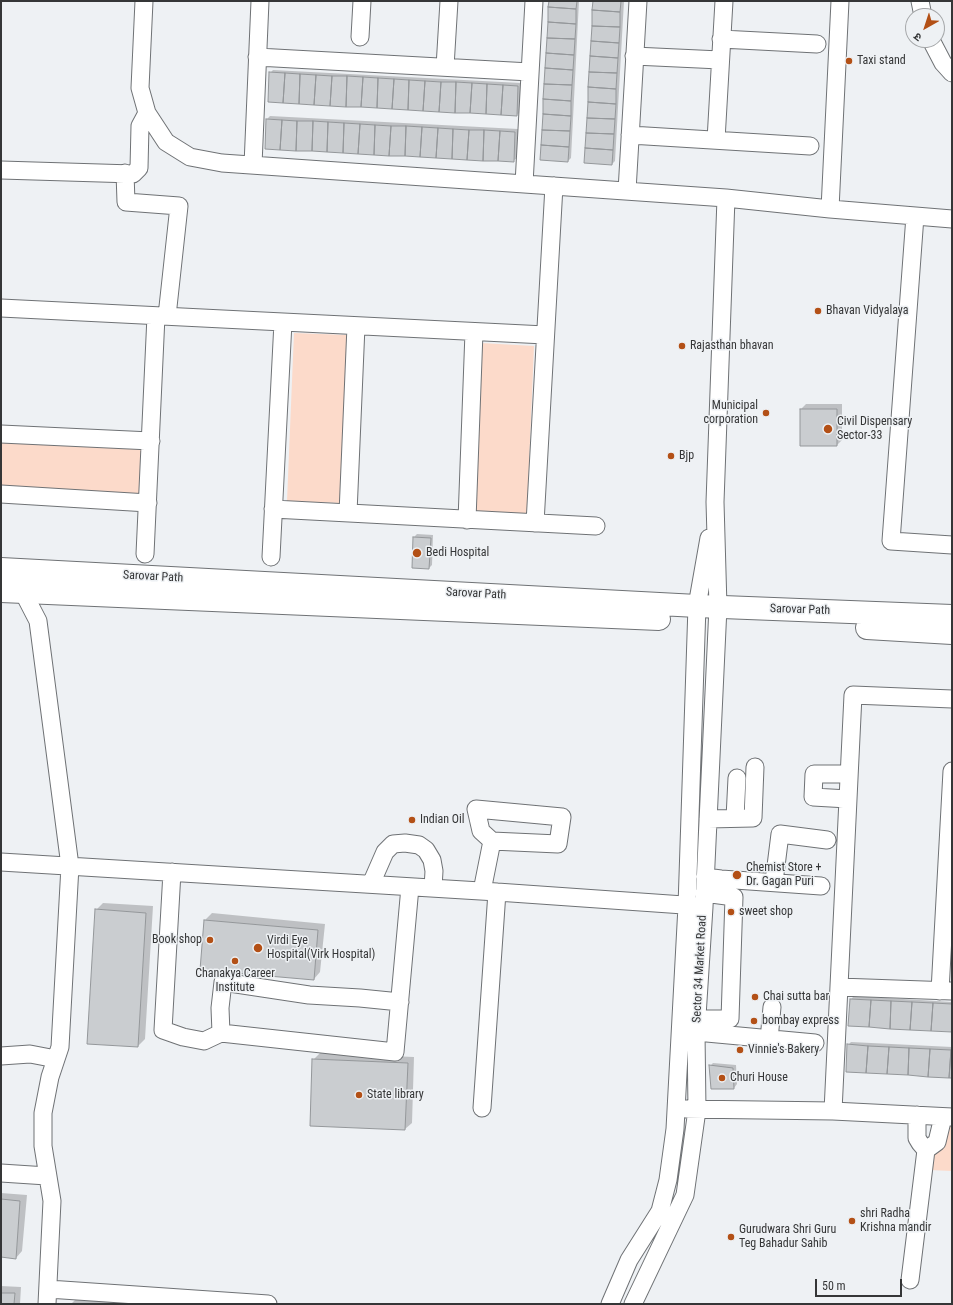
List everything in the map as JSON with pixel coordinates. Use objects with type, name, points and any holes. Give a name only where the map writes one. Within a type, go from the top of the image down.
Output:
[{"type":"main road","name":"Sarovar Path","points":[[1,569],[707,613],[952,632]]},
{"type":"main road","name":"Sarovar Path","points":[[1,591],[707,613],[952,616]]},
{"type":"street","points":[[144,1],[140,88],[147,113],[166,142],[190,157],[222,163],[726,198],[830,209],[952,219]]},
{"type":"street","points":[[253,165],[260,1]]},
{"type":"street","points":[[360,37],[362,1]]},
{"type":"street","points":[[445,67],[450,1]]},
{"type":"street","points":[[524,184],[534,1]]},
{"type":"street","points":[[626,191],[638,1]]},
{"type":"street","points":[[716,140],[724,1]]},
{"type":"street","points":[[830,209],[840,1]]},
{"type":"street","points":[[722,39],[817,44]]},
{"type":"street","points":[[935,48],[943,63],[952,73]]},
{"type":"street","points":[[634,56],[720,60]]},
{"type":"street","points":[[257,57],[530,72]]},
{"type":"street","points":[[1,170],[133,174],[139,168],[140,126],[147,113]]},
{"type":"street","points":[[630,135],[810,146]]},
{"type":"street","points":[[126,173],[126,202],[179,206],[162,316],[151,441],[145,554]]},
{"type":"street","points":[[535,523],[554,186]]},
{"type":"street","points":[[610,1304],[628,1260],[660,1211],[668,1180],[675,1129],[700,895],[695,711],[707,613],[715,502],[726,198]]},
{"type":"street","points":[[915,216],[891,542],[952,545]]},
{"type":"street","points":[[1,308],[545,336]]},
{"type":"street","points":[[271,557],[283,322]]},
{"type":"street","points":[[348,513],[356,326]]},
{"type":"street","points":[[467,520],[474,332]]},
{"type":"street","points":[[1,434],[151,441]]},
{"type":"street","points":[[1,494],[148,503]]},
{"type":"street","points":[[273,509],[596,526]]},
{"type":"street","points":[[23,592],[38,622],[70,866],[60,1047],[50,1077],[43,1113],[43,1146],[52,1202],[48,1297],[268,1304]]},
{"type":"street","name":"Sector 34 Market Road","points":[[633,1304],[685,1195],[697,1110],[700,895],[708,819],[707,613]]},
{"type":"street","points":[[833,1111],[853,695],[952,700]]},
{"type":"street","points":[[708,819],[753,818],[755,767]]},
{"type":"street","points":[[839,987],[946,991],[952,771]]},
{"type":"street","points":[[848,799],[814,797],[814,774],[849,774]]},
{"type":"street","points":[[735,818],[737,778]]},
{"type":"street","points":[[476,809],[562,817],[558,844],[492,841],[481,831],[476,809]]},
{"type":"street","points":[[774,882],[780,834],[827,840]]},
{"type":"street","points":[[482,1108],[492,841]]},
{"type":"street","points":[[371,884],[385,852],[393,844],[405,843],[420,845],[426,850],[432,860],[434,871],[433,888]]},
{"type":"street","points":[[1,862],[490,891],[734,897],[730,1019],[697,1026]]},
{"type":"street","points":[[172,872],[164,1030],[183,1038],[204,1041],[222,1033],[396,1052],[410,887]]},
{"type":"street","points":[[700,895],[721,879],[821,886]]},
{"type":"street","points":[[222,1033],[220,1008],[223,982],[309,995],[400,1002]]},
{"type":"street","points":[[769,1040],[772,1007]]},
{"type":"street","points":[[697,1026],[769,1040],[815,1043]]},
{"type":"street","points":[[1,1056],[30,1054],[56,1059]]},
{"type":"street","points":[[677,1109],[833,1111],[947,1117],[938,1142],[926,1150]]},
{"type":"street","points":[[910,1280],[926,1150],[918,1138],[917,1116]]},
{"type":"street","points":[[1,1172],[47,1176]]},
{"type":"shaded area","points":[[294,333],[347,335],[340,503],[287,501]]},
{"type":"shaded area","points":[[481,343],[534,346],[527,514],[474,512]]},
{"type":"shaded area","points":[[1,439],[142,447],[139,496],[1,489]]},
{"type":"shaded area","points":[[933,1125],[952,1126],[952,1171],[929,1170]]},
{"type":"building","points":[[549,1],[577,1],[576,9],[548,7]]},
{"type":"building","points":[[593,1],[621,1],[620,12],[592,10]]},
{"type":"building","points":[[548,7],[576,9],[576,24],[548,22]]},
{"type":"building","points":[[592,10],[620,12],[620,27],[592,26]]},
{"type":"building","points":[[548,22],[576,24],[575,39],[547,38]]},
{"type":"building","points":[[592,26],[620,27],[619,43],[591,41]]},
{"type":"building","points":[[547,38],[575,39],[574,55],[546,53]]},
{"type":"building","points":[[591,41],[619,43],[618,58],[590,56]]},
{"type":"building","points":[[546,53],[574,55],[573,70],[545,68]]},
{"type":"building","points":[[590,56],[618,58],[617,73],[589,72]]},
{"type":"building","points":[[545,68],[573,70],[572,85],[544,84]]},
{"type":"building","points":[[269,72],[285,73],[283,103],[268,102]]},
{"type":"building","points":[[589,72],[617,73],[616,89],[588,87]]},
{"type":"building","points":[[285,73],[300,74],[299,104],[283,103]]},
{"type":"building","points":[[300,74],[316,75],[314,105],[299,104]]},
{"type":"building","points":[[316,75],[332,76],[330,106],[314,105]]},
{"type":"building","points":[[332,76],[347,76],[346,107],[330,106]]},
{"type":"building","points":[[347,76],[363,77],[361,107],[346,107]]},
{"type":"building","points":[[363,77],[378,78],[377,108],[361,107]]},
{"type":"building","points":[[378,78],[394,79],[392,109],[377,108]]},
{"type":"building","points":[[394,79],[409,80],[408,110],[392,109]]},
{"type":"building","points":[[409,80],[425,81],[423,111],[408,110]]},
{"type":"building","points":[[425,81],[441,82],[439,112],[423,111]]},
{"type":"building","points":[[441,82],[456,82],[455,113],[439,112]]},
{"type":"building","points":[[456,82],[472,83],[470,113],[455,113]]},
{"type":"building","points":[[472,83],[487,84],[486,114],[470,113]]},
{"type":"building","points":[[487,84],[503,85],[501,115],[486,114]]},
{"type":"building","points":[[544,84],[572,85],[571,101],[543,99]]},
{"type":"building","points":[[503,85],[518,86],[517,116],[501,115]]},
{"type":"building","points":[[588,87],[616,89],[616,104],[588,102]]},
{"type":"building","points":[[543,99],[571,101],[571,116],[543,114]]},
{"type":"building","points":[[588,102],[616,104],[615,119],[587,118]]},
{"type":"building","points":[[543,114],[571,116],[570,131],[542,130]]},
{"type":"building","points":[[587,118],[615,119],[614,134],[586,133]]},
{"type":"building","points":[[266,119],[282,120],[280,150],[265,149]]},
{"type":"building","points":[[282,120],[297,121],[296,151],[280,150]]},
{"type":"building","points":[[297,121],[313,121],[312,151],[296,151]]},
{"type":"building","points":[[313,121],[328,122],[327,152],[312,151]]},
{"type":"building","points":[[328,122],[344,123],[343,153],[327,152]]},
{"type":"building","points":[[344,123],[360,124],[358,154],[343,153]]},
{"type":"building","points":[[360,124],[375,125],[374,155],[358,154]]},
{"type":"building","points":[[375,125],[391,126],[389,156],[374,155]]},
{"type":"building","points":[[391,126],[406,126],[405,156],[389,156]]},
{"type":"building","points":[[406,126],[422,127],[420,157],[405,156]]},
{"type":"building","points":[[422,127],[438,128],[436,158],[420,157]]},
{"type":"building","points":[[438,128],[453,129],[452,159],[436,158]]},
{"type":"building","points":[[453,129],[469,130],[467,160],[452,159]]},
{"type":"building","points":[[469,130],[484,130],[483,161],[467,160]]},
{"type":"building","points":[[484,130],[500,131],[498,161],[483,161]]},
{"type":"building","points":[[542,130],[570,131],[569,147],[541,145]]},
{"type":"building","points":[[500,131],[515,132],[514,162],[498,161]]},
{"type":"building","points":[[586,133],[614,134],[613,150],[585,148]]},
{"type":"building","points":[[541,145],[569,147],[568,162],[540,160]]},
{"type":"building","points":[[585,148],[613,150],[612,165],[584,163]]},
{"type":"building","points":[[800,409],[837,409],[837,446],[800,446]]},
{"type":"building","points":[[413,537],[431,538],[429,569],[412,568]]},
{"type":"building","points":[[95,909],[146,913],[138,1047],[87,1044]]},
{"type":"building","points":[[204,920],[318,930],[314,980],[200,970]]},
{"type":"building","points":[[850,999],[871,1000],[869,1027],[848,1026]]},
{"type":"building","points":[[871,1000],[891,1001],[890,1029],[869,1027]]},
{"type":"building","points":[[891,1001],[912,1002],[910,1030],[890,1029]]},
{"type":"building","points":[[912,1002],[933,1003],[931,1031],[910,1030]]},
{"type":"building","points":[[933,1003],[952,1004],[952,1032],[931,1031]]},
{"type":"building","points":[[847,1044],[868,1046],[866,1073],[846,1072]]},
{"type":"building","points":[[868,1046],[889,1047],[887,1074],[866,1073]]},
{"type":"building","points":[[889,1047],[909,1048],[908,1075],[887,1074]]},
{"type":"building","points":[[909,1048],[930,1049],[928,1077],[908,1075]]},
{"type":"building","points":[[930,1049],[951,1050],[949,1078],[928,1077]]},
{"type":"building","points":[[951,1050],[952,1078],[949,1078]]},
{"type":"building","name":"State library","points":[[312,1059],[408,1063],[405,1130],[310,1126]]},
{"type":"building","name":"Churi House","points":[[709,1065],[733,1068],[734,1089],[711,1089]]},
{"type":"building","points":[[1,1199],[20,1201],[16,1259],[1,1257]]},
{"type":"building","points":[[1,1293],[15,1293],[14,1304],[1,1304]]},
{"type":"place","name":"Taxi stand","points":[[849,61]]},
{"type":"place","name":"Bhavan Vidyalaya","points":[[818,311]]},
{"type":"place","name":"Rajasthan bhavan","points":[[682,346]]},
{"type":"place","name":"Municipal corporation","points":[[766,413]]},
{"type":"place","name":"Civil Dispensary Sector-33","points":[[828,429]]},
{"type":"place","name":"Bjp","points":[[671,456]]},
{"type":"place","name":"Bedi Hospital","points":[[417,553]]},
{"type":"place","name":"Indian Oil","points":[[412,820]]},
{"type":"place","name":"Chemist Store + Dr. Gagan Puri","points":[[737,875]]},
{"type":"place","name":"sweet shop","points":[[731,912]]},
{"type":"place","name":"Book shop","points":[[210,940]]},
{"type":"place","name":"Virdi Eye Hospital(Virk Hospital)","points":[[258,948]]},
{"type":"place","name":"Chanakya Career Institute","points":[[235,961]]},
{"type":"place","name":"Chai sutta bar","points":[[755,997]]},
{"type":"place","name":"bombay express","points":[[754,1021]]},
{"type":"place","name":"Vinnie's Bakery","points":[[740,1050]]},
{"type":"place","name":"Churi House","points":[[722,1078]]},
{"type":"place","name":"State library","points":[[359,1095]]},
{"type":"place","name":"shri Radha Krishna mandir","points":[[852,1221]]},
{"type":"place","name":"Gurudwara Shri Guru Teg Bahadur Sahib","points":[[731,1237]]}]
